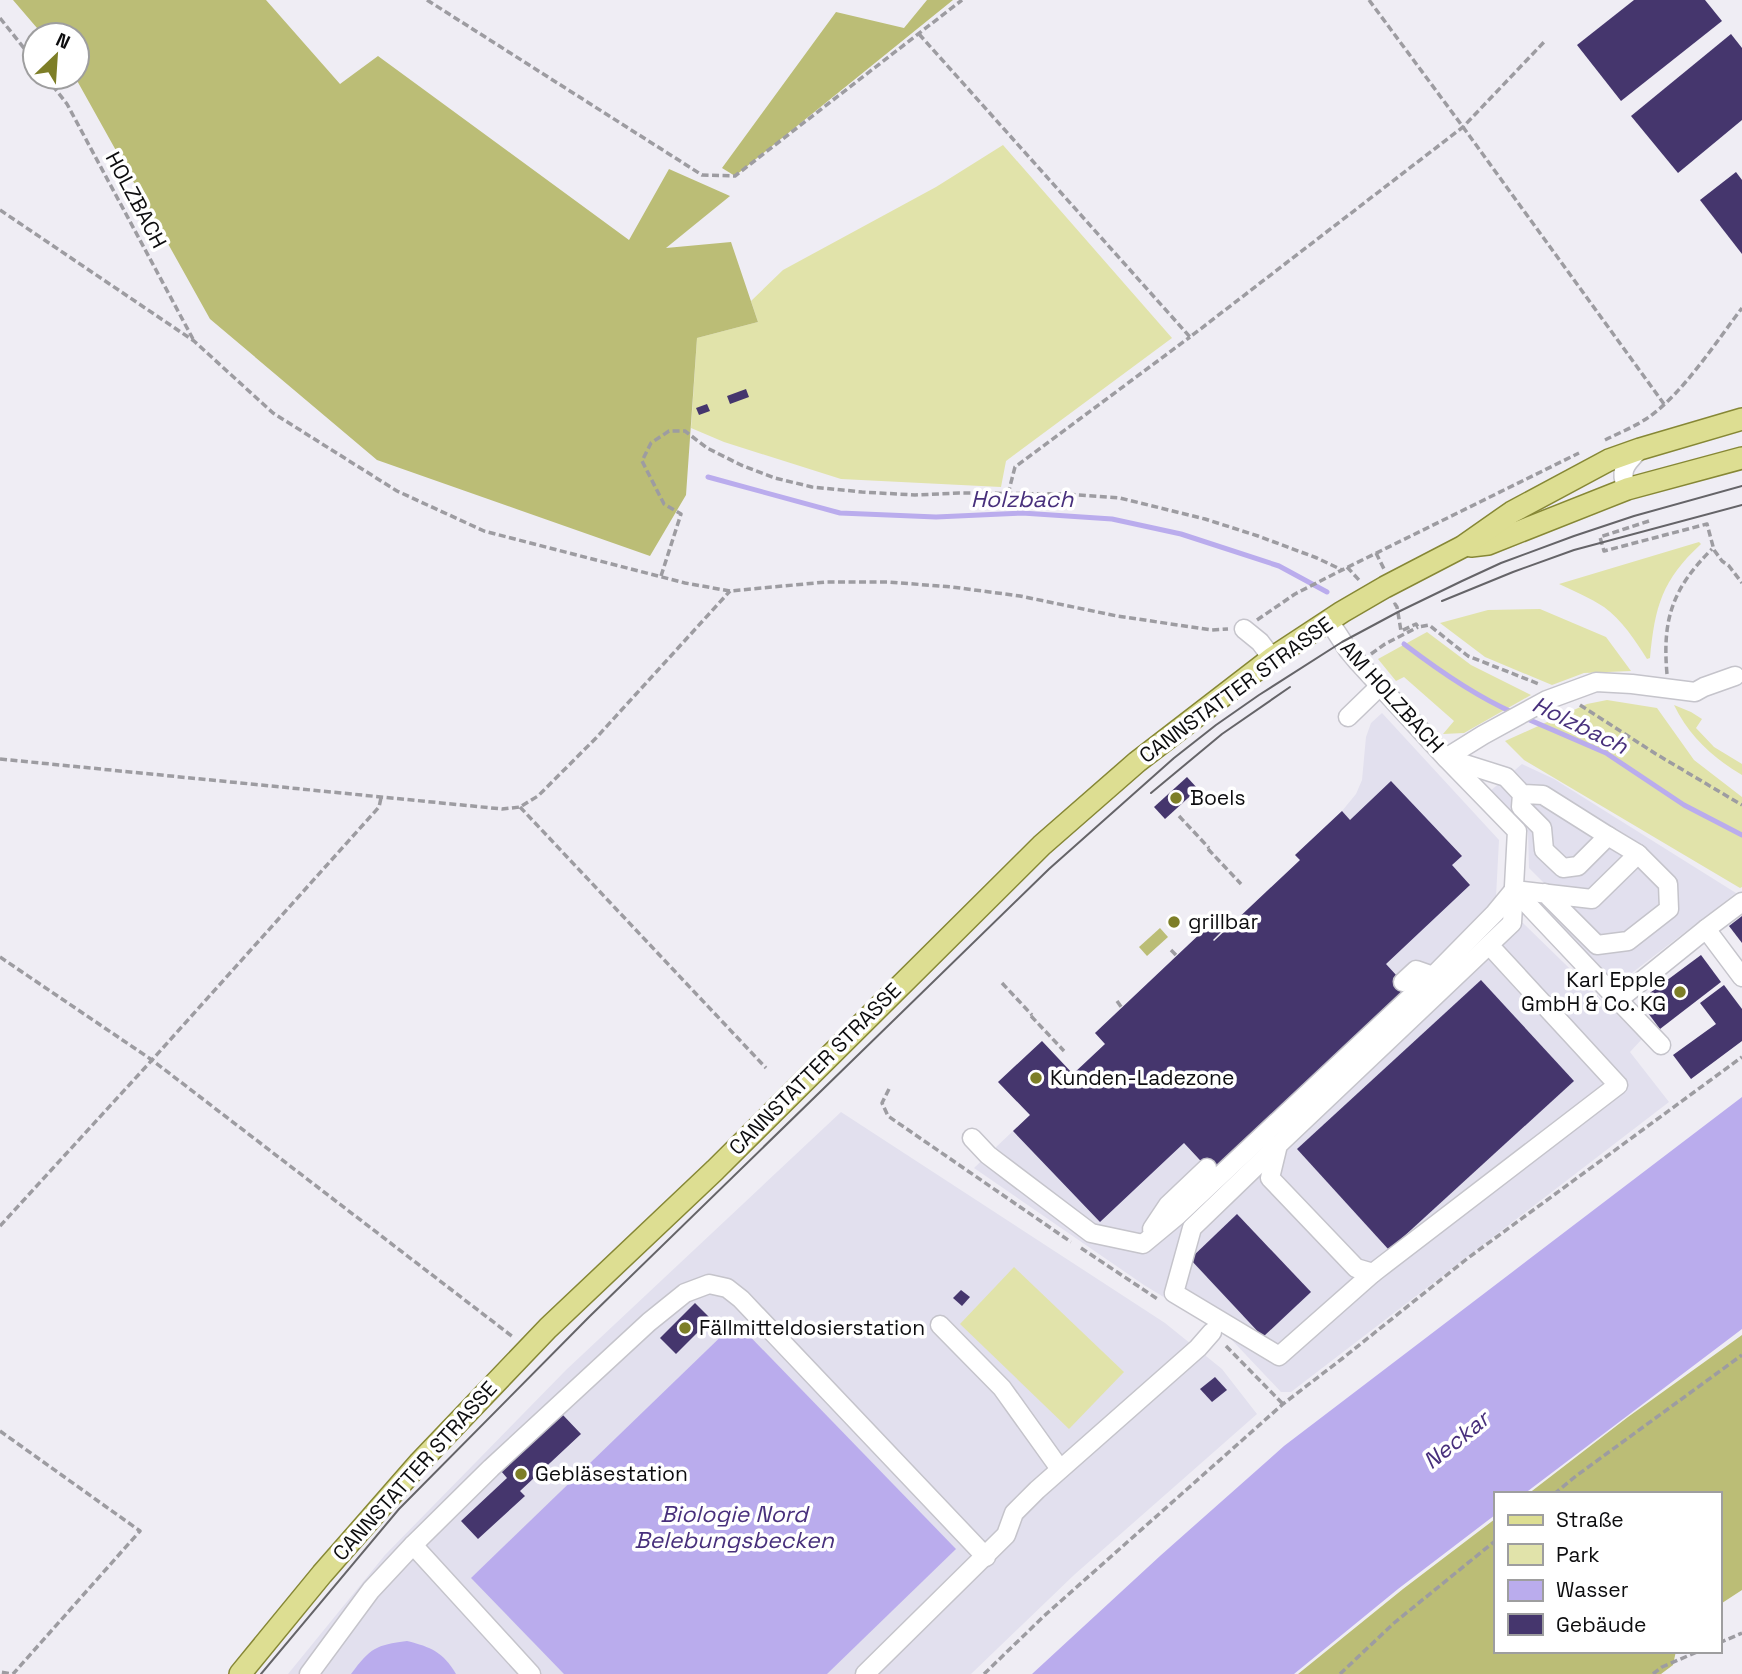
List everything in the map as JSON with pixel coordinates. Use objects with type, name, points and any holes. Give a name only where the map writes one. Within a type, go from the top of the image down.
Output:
[{"type":"main road","name":"CANNSTATTER STRASSE","points":[[240,1674],[322,1574],[420,1462],[528,1349],[715,1170],[1042,845],[1137,762],[1272,658],[1376,593],[1462,547],[1512,512],[1563,483],[1609,460],[1742,419]]},
{"type":"main road","name":"CANNSTATTER STRASSE","points":[[1462,547],[1488,544],[1627,489],[1742,458]]},
{"type":"lane","points":[[1627,489],[1623,471],[1640,449]]},
{"type":"lane","name":"AM HOLZBACH","points":[[1329,621],[1358,662],[1446,758],[1555,697],[1596,682],[1695,692],[1735,676]]},
{"type":"lane","points":[[1244,629],[1260,642],[1272,658]]},
{"type":"lane","points":[[1348,717],[1380,686]]},
{"type":"lane","points":[[1446,758],[1506,777],[1522,794],[1543,794],[1638,854],[1668,884],[1669,909],[1628,942],[1597,945],[1545,893]]},
{"type":"lane","points":[[1446,758],[1517,831],[1512,923],[1192,1228],[1174,1293],[1279,1356],[1373,1273],[1618,1085],[1490,946]]},
{"type":"lane","points":[[1522,794],[1521,807],[1542,828],[1545,850],[1563,868],[1578,866],[1608,836]]},
{"type":"lane","points":[[1514,890],[1592,899],[1638,854]]},
{"type":"lane","points":[[1143,1244],[1178,1215],[1433,976],[1514,890]]},
{"type":"lane","points":[[1514,890],[1661,1045]]},
{"type":"lane","points":[[1618,1000],[1742,902]]},
{"type":"lane","points":[[1706,929],[1742,977]]},
{"type":"lane","points":[[1403,982],[1416,970],[1433,976]]},
{"type":"lane","points":[[972,1138],[988,1155],[1091,1233],[1143,1244]]},
{"type":"lane","points":[[1278,1145],[1270,1178],[1356,1268],[1373,1273]]},
{"type":"lane","points":[[1143,1244],[1168,1205],[1207,1168]]},
{"type":"lane","points":[[309,1674],[371,1590],[491,1468],[649,1322],[685,1293],[709,1283],[727,1288],[741,1299],[986,1557]]},
{"type":"lane","points":[[940,1325],[1002,1388],[1060,1469]]},
{"type":"lane","points":[[865,1674],[986,1557],[1006,1535],[1014,1513],[1037,1490],[1198,1348],[1212,1332]]},
{"type":"lane","points":[[413,1545],[531,1674]]},
{"type":"path","points":[[427,0],[702,175],[736,176],[962,0]]},
{"type":"path","points":[[1369,0],[1664,404]]},
{"type":"path","points":[[0,18],[21,44]]},
{"type":"path","points":[[919,34],[1190,337]]},
{"type":"path","points":[[1008,494],[1015,467],[1190,337],[1463,127],[1545,41]]},
{"type":"path","name":"HOLZBACH","points":[[57,91],[67,104],[194,341]]},
{"type":"path","points":[[0,210],[194,341],[273,413],[397,491],[484,531],[661,577],[730,591],[826,582],[888,582],[1020,596],[1117,616],[1212,629],[1244,629],[1295,594],[1588,448]]},
{"type":"path","points":[[1600,442],[1648,418],[1664,404],[1680,388],[1742,308]]},
{"type":"path","points":[[661,577],[681,514],[663,504],[642,461],[651,443],[669,431],[685,431],[707,448],[741,465],[775,478],[812,487],[915,495],[1066,494],[1120,498],[1205,519],[1258,536],[1317,558],[1340,571]]},
{"type":"path","points":[[1649,521],[1600,537],[1604,551],[1707,524],[1713,548],[1742,583]]},
{"type":"path","points":[[1669,690],[1665,649],[1670,612],[1690,573],[1713,548]]},
{"type":"path","points":[[1347,567],[1363,584],[1369,580],[1385,609],[1395,604],[1401,631],[1416,624],[1418,627]]},
{"type":"path","points":[[0,759],[381,798],[502,809],[520,807],[538,796],[596,738],[730,591]]},
{"type":"path","points":[[1358,662],[1385,644],[1418,627],[1429,625],[1468,656],[1555,697],[1742,806]]},
{"type":"path","points":[[0,1226],[379,807],[381,798]]},
{"type":"path","points":[[520,807],[766,1068]]},
{"type":"path","points":[[1179,816],[1241,884]]},
{"type":"path","points":[[1171,950],[1177,956]]},
{"type":"path","points":[[0,957],[152,1060],[528,1349]]},
{"type":"path","points":[[1002,983],[1064,1051]]},
{"type":"path","points":[[1117,1002],[1122,1007]]},
{"type":"path","points":[[984,1674],[1044,1616],[1283,1404],[1468,1258],[1742,1057]]},
{"type":"path","points":[[1557,1492],[1742,1355]]},
{"type":"path","points":[[0,1431],[140,1531],[14,1674],[0,1672]]},
{"type":"path","points":[[1340,1674],[1394,1623],[1494,1542]]},
{"type":"path","points":[[1721,1642],[1742,1633]]},
{"type":"path","points":[[1653,1674],[1661,1667],[1694,1653]]},
{"type":"shaded area","points":[[1382,713],[1499,840],[1496,897],[1488,906],[1502,921],[1523,923],[1642,1039],[1630,1052],[1669,1102],[1291,1392],[1281,1392],[1229,1337],[1144,1285],[974,1168],[1105,1044],[1095,1033],[1204,930],[1214,941],[1300,861],[1295,855],[1342,811],[1356,794],[1362,780],[1366,737],[1371,723]]},
{"type":"shaded area","points":[[1522,764],[1554,779],[1736,893],[1624,979],[1607,977],[1537,903],[1550,889],[1529,868],[1528,832],[1489,792]]},
{"type":"shaded area","points":[[841,1112],[1165,1323],[1222,1369],[1257,1414],[1074,1575],[971,1674],[288,1674],[385,1555],[566,1370]]},
{"type":"green space","points":[[13,0],[266,0],[340,84],[378,56],[629,240],[669,169],[730,196],[666,248],[731,242],[758,322],[697,338],[686,495],[650,556],[377,460],[210,319],[83,91],[91,91],[91,21],[31,21]]},
{"type":"green space","points":[[927,0],[953,0],[735,176],[722,168],[836,12],[904,28]]},
{"type":"green space","points":[[1003,145],[1172,338],[1006,461],[1001,487],[841,479],[724,442],[691,428],[697,338],[758,322],[751,301],[783,270],[936,187]]},
{"type":"green space","points":[[1699,542],[1701,544],[1677,570],[1663,595],[1655,623],[1650,658],[1647,659],[1611,612],[1559,584]]},
{"type":"green space","points":[[1540,609],[1606,637],[1631,671],[1584,673],[1552,685],[1485,657],[1440,623],[1488,610]]},
{"type":"green space","points":[[1427,632],[1471,665],[1531,695],[1464,733],[1443,734],[1454,721],[1404,677],[1396,681],[1378,659]]},
{"type":"green space","points":[[1607,700],[1657,708],[1694,760],[1742,797],[1742,887],[1524,760],[1505,741],[1587,704]]},
{"type":"green space","points":[[1674,705],[1702,719],[1696,728],[1714,747],[1742,764],[1742,775],[1703,745],[1687,727]]},
{"type":"green space","points":[[1160,928],[1168,937],[1147,956],[1139,947]]},
{"type":"green space","points":[[1014,1267],[1124,1372],[1069,1429],[960,1324]]},
{"type":"green space","points":[[1742,1335],[1742,1590],[1721,1604],[1721,1492],[1531,1492],[1628,1417]]},
{"type":"green space","points":[[1494,1520],[1494,1653],[1676,1653],[1673,1665],[1661,1674],[1298,1674]]},
{"type":"water","name":"Neckar","points":[[1742,1097],[1742,1329],[1527,1492],[1494,1492],[1494,1516],[1398,1589],[1294,1674],[1032,1674],[1284,1446]]},
{"type":"water","name":"Biologie Nord Belebungsbecken","points":[[736,1322],[956,1549],[827,1674],[564,1674],[471,1578]]},
{"type":"water","points":[[407,1641],[436,1652],[456,1674],[351,1674],[374,1649]]},
{"type":"building","points":[[1634,0],[1705,0],[1722,21],[1621,101],[1577,45]]},
{"type":"building","points":[[1731,34],[1742,48],[1742,120],[1678,173],[1631,116]]},
{"type":"building","points":[[1736,172],[1742,180],[1742,254],[1700,200]]},
{"type":"building","points":[[746,389],[749,397],[730,404],[727,396]]},
{"type":"building","points":[[707,404],[710,411],[699,415],[696,408]]},
{"type":"building","name":"Boels","points":[[1187,777],[1198,789],[1165,819],[1154,807]]},
{"type":"building","points":[[1391,781],[1462,856],[1452,865],[1470,885],[1386,964],[1408,988],[1212,1173],[1184,1143],[1100,1222],[1013,1131],[1030,1115],[998,1082],[1042,1041],[1073,1074],[1105,1044],[1095,1033],[1204,930],[1213,922],[1222,931],[1214,941],[1300,860],[1295,855],[1342,811],[1350,820]]},
{"type":"building","points":[[1742,916],[1742,943],[1729,926]]},
{"type":"building","name":"Karl Epple GmbH & Co. KG","points":[[1701,955],[1721,982],[1660,1029],[1639,1001]]},
{"type":"building","points":[[1481,980],[1574,1081],[1389,1250],[1297,1149]]},
{"type":"building","points":[[1724,985],[1742,1009],[1742,1041],[1691,1079],[1673,1055],[1716,1024],[1700,1003]]},
{"type":"building","points":[[1237,1214],[1311,1292],[1263,1337],[1190,1259]]},
{"type":"building","points":[[961,1290],[970,1297],[962,1306],[953,1298]]},
{"type":"building","name":"Fällmitteldosierstation","points":[[695,1303],[711,1319],[676,1354],[660,1338]]},
{"type":"building","points":[[1215,1377],[1227,1390],[1212,1402],[1200,1389]]},
{"type":"building","name":"Gebläsestation","points":[[562,1414],[581,1434],[520,1491],[525,1496],[478,1539],[461,1521],[507,1478],[501,1471]]},
{"type":"waterway","name":"Holzbach","points":[[708,477],[840,513],[936,517],[1022,513],[1112,519],[1181,534],[1279,566],[1327,592]]},
{"type":"waterway","name":"Holzbach","points":[[1404,644],[1457,682],[1514,713]]},
{"type":"waterway","name":"Holzbach","points":[[1523,717],[1606,753],[1684,805],[1742,835]]},
{"type":"tram line","points":[[261,1674],[399,1509],[589,1317],[1049,869],[1174,758],[1259,695],[1342,642],[1462,581],[1501,563],[1574,536],[1742,486]]},
{"type":"tram line","points":[[1442,601],[1574,550],[1742,505]]},
{"type":"tram line","points":[[1151,793],[1222,734],[1290,687]]},
{"type":"place","name":"Boels","points":[[1176,798]]},
{"type":"place","name":"grillbar","points":[[1174,922]]},
{"type":"place","name":"Karl Epple GmbH & Co. KG","points":[[1680,992]]},
{"type":"place","name":"Kunden-Ladezone","points":[[1036,1078]]},
{"type":"place","name":"Fällmitteldosierstation","points":[[685,1328]]},
{"type":"place","name":"Gebläsestation","points":[[521,1474]]}]
